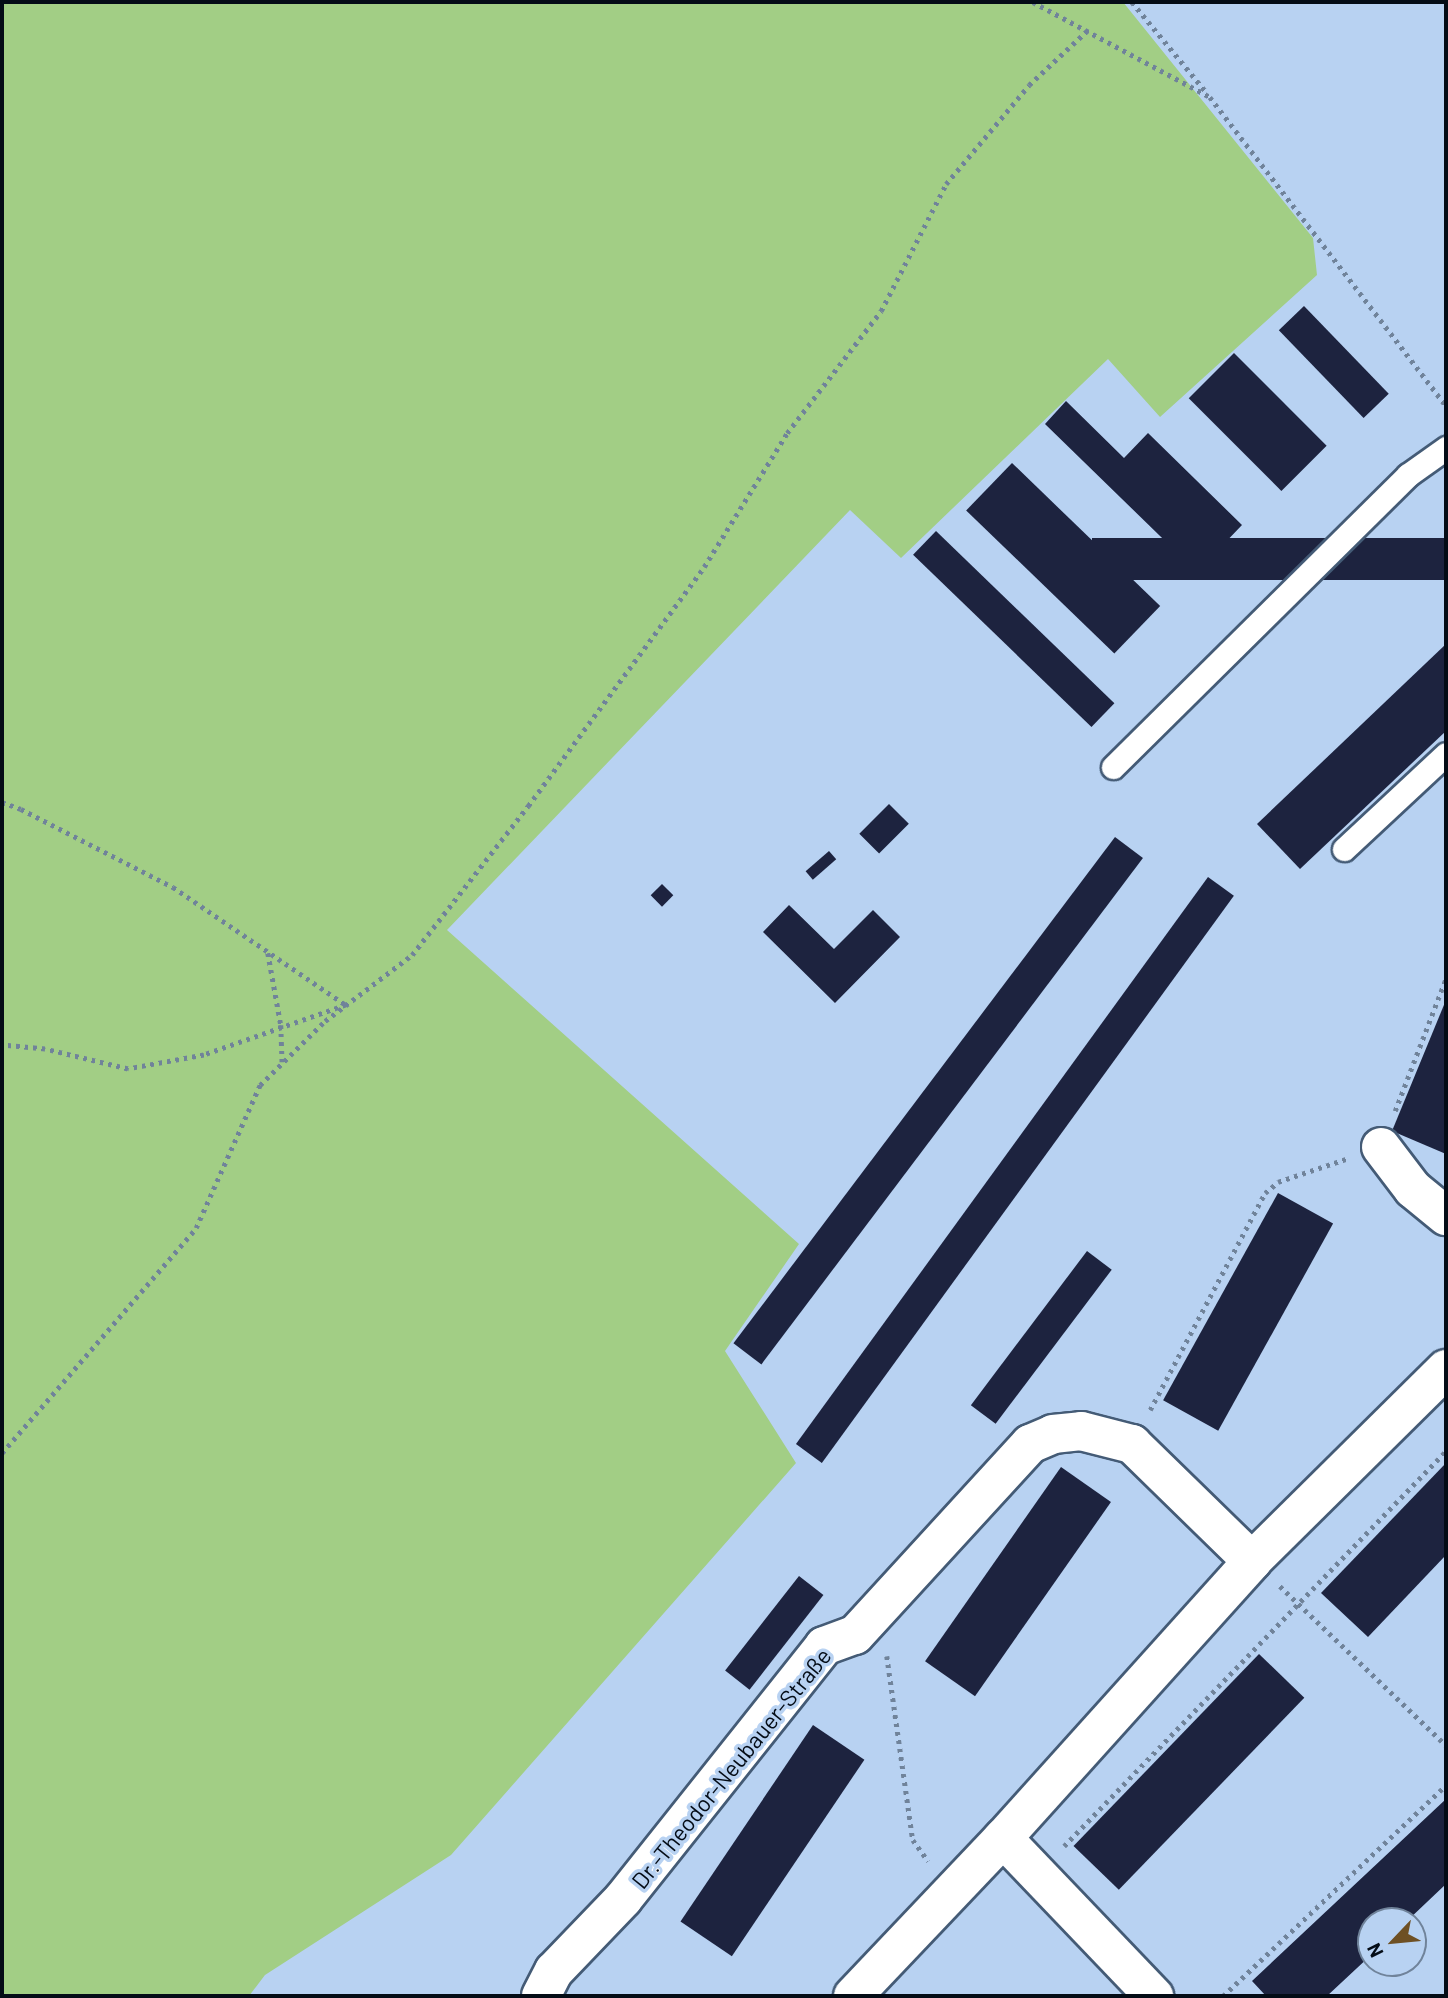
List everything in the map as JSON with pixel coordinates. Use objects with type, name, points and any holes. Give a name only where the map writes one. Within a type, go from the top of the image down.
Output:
[{"type":"street","points":[[1381,1147],[1413,1189],[1446,1216]]},
{"type":"street","points":[[853,1996],[1003,1838],[1252,1561],[1446,1369]]},
{"type":"street","name":"Dr.-Theodor-Neubauer-Straße","points":[[541,1996],[554,1971],[623,1899],[824,1646],[855,1636],[1030,1444],[1054,1434],[1081,1431],[1132,1444],[1252,1561]]},
{"type":"street","points":[[1003,1838],[1154,1996]]},
{"type":"lane","points":[[1113,767],[1408,475],[1446,448]]},
{"type":"lane","points":[[1344,849],[1446,754]]},
{"type":"path","points":[[1033,2],[1210,97]]},
{"type":"path","points":[[1132,2],[1210,97],[1446,406]]},
{"type":"path","points":[[2,1453],[196,1228],[260,1085],[346,1005],[412,955],[528,806],[704,567],[787,433],[881,311],[946,184],[1029,85],[1088,30]]},
{"type":"path","points":[[2,802],[21,809],[173,887],[346,1005]]},
{"type":"path","points":[[267,952],[281,1025],[282,1063]]},
{"type":"path","points":[[1132,1444],[1265,1193],[1279,1182],[1381,1147],[1446,978]]},
{"type":"path","points":[[2,1045],[45,1049],[128,1069],[204,1055],[281,1025],[346,1005]]},
{"type":"path","points":[[1037,1874],[1301,1604],[1446,1451]]},
{"type":"path","points":[[1252,1561],[1301,1604],[1446,1745]]},
{"type":"path","points":[[869,1621],[887,1655],[913,1840],[951,1894]]},
{"type":"path","points":[[1223,1996],[1446,1785]]},
{"type":"green space","points":[[2,2],[1123,2],[1313,238],[1317,275],[1160,417],[1108,359],[901,558],[850,510],[447,930],[799,1244],[725,1351],[796,1463],[451,1855],[265,1975],[249,1996],[2,1996]]},
{"type":"building","points":[[1304,306],[1389,394],[1364,418],[1279,330]]},
{"type":"building","points":[[1234,353],[1327,446],[1281,491],[1189,398]]},
{"type":"building","points":[[1066,401],[1124,458],[1148,433],[1242,525],[1197,572],[1045,424]]},
{"type":"building","points":[[1012,463],[1160,606],[1114,654],[966,510]]},
{"type":"building","points":[[936,531],[1114,703],[1091,727],[913,555]]},
{"type":"building","points":[[1092,538],[1446,538],[1446,580],[1092,580]]},
{"type":"building","points":[[1446,644],[1446,731],[1300,869],[1257,824]]},
{"type":"building","points":[[889,804],[909,824],[879,853],[859,834]]},
{"type":"building","points":[[1115,837],[1143,858],[761,1364],[733,1343]]},
{"type":"building","points":[[829,851],[836,859],[813,880],[806,871]]},
{"type":"building","points":[[1208,877],[1234,896],[822,1463],[796,1444]]},
{"type":"building","points":[[662,884],[673,895],[662,907],[651,895]]},
{"type":"building","points":[[789,905],[834,949],[873,910],[900,937],[835,1003],[763,932]]},
{"type":"building","points":[[1446,1000],[1446,1154],[1392,1131]]},
{"type":"building","points":[[1278,1193],[1333,1224],[1218,1431],[1163,1400]]},
{"type":"building","points":[[1087,1251],[1112,1270],[996,1424],[971,1405]]},
{"type":"building","points":[[1446,1463],[1446,1555],[1368,1637],[1321,1593]]},
{"type":"building","points":[[1061,1467],[1111,1502],[975,1696],[925,1661]]},
{"type":"building","points":[[799,1576],[823,1595],[750,1690],[725,1671]]},
{"type":"building","points":[[1259,1654],[1304,1698],[1119,1890],[1074,1846]]},
{"type":"building","points":[[813,1725],[864,1760],[732,1956],[680,1921]]},
{"type":"building","points":[[1446,1799],[1446,1884],[1422,1907],[1357,1907],[1357,1968],[1327,1996],[1266,1996],[1252,1981]]}]
